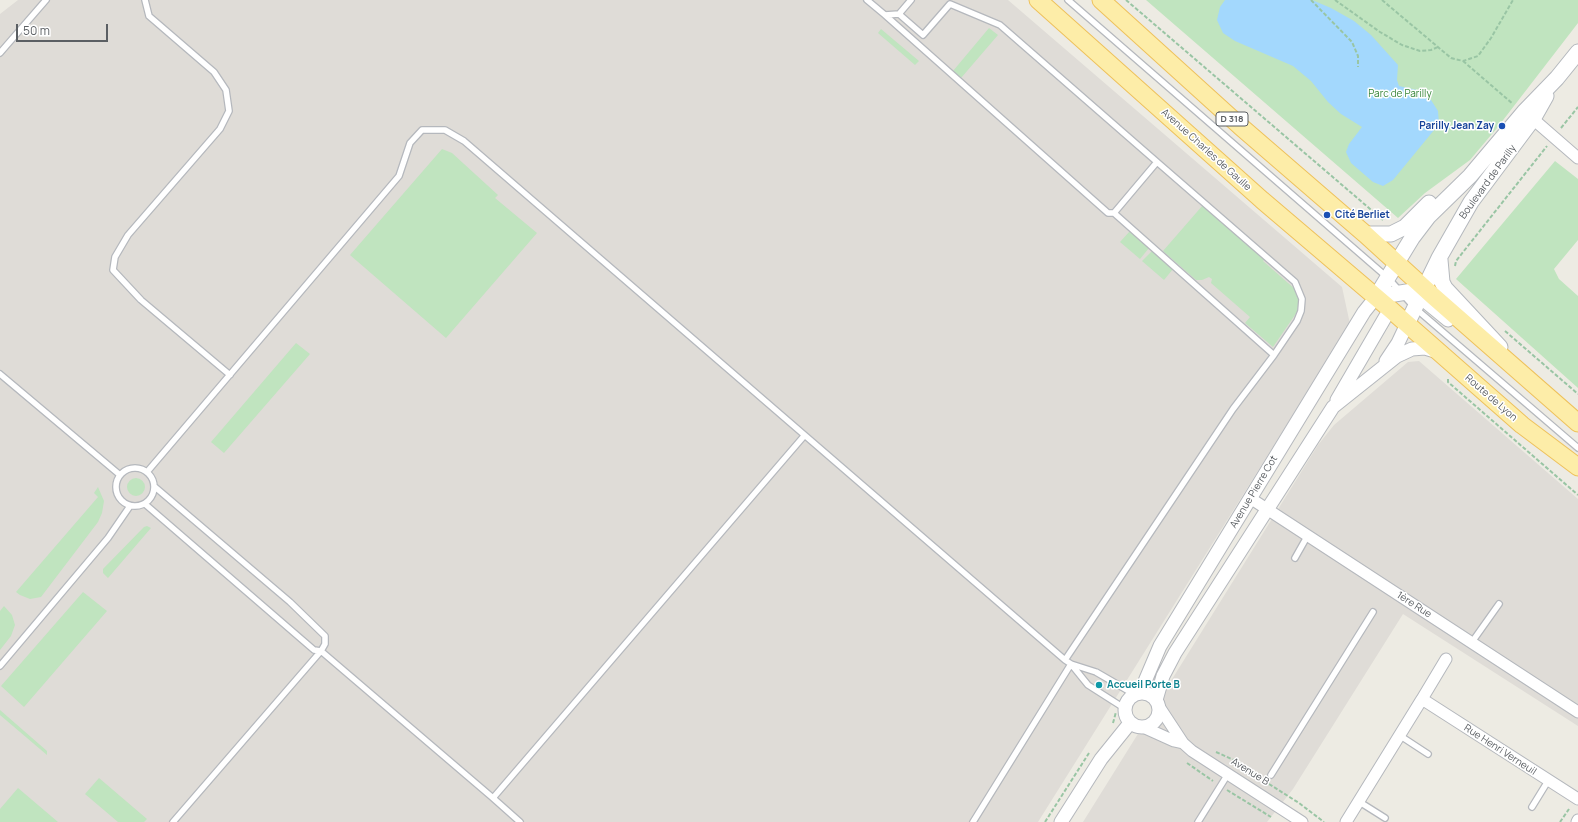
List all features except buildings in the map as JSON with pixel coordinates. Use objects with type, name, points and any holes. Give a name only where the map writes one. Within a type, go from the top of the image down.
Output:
[{"type":"main road","name":"Avenue Charles de Gaulle","points":[[1038,0],[1262,200],[1390,309]]},
{"type":"main road","name":"D 318","points":[[1101,0],[1240,126],[1365,234]]},
{"type":"main road","name":"Boulevard de Parilly","points":[[1407,324],[1440,258],[1471,202],[1529,115],[1578,52]]},
{"type":"main road","name":"Boulevard de Parilly","points":[[1376,297],[1412,238],[1428,217],[1529,115]]},
{"type":"main road","name":"Boulevard de Parilly","points":[[1365,234],[1391,234],[1405,227],[1433,199],[1470,176]]},
{"type":"main road","points":[[1365,234],[1397,263],[1420,299]]},
{"type":"main road","points":[[1440,258],[1442,282],[1445,288],[1464,310],[1497,342],[1508,361]]},
{"type":"main road","points":[[1376,297],[1400,292],[1420,299],[1508,361],[1578,423]]},
{"type":"main road","name":"Route de Lyon","points":[[1390,309],[1522,425],[1578,467]]},
{"type":"street","points":[[1529,115],[1578,158]]},
{"type":"street","name":"Avenue Pierre Cot","points":[[1137,694],[1160,646],[1364,312],[1376,297]]},
{"type":"street","name":"Avenue Pierre Cot","points":[[1157,702],[1163,676],[1176,654],[1333,407],[1390,309]]},
{"type":"street","name":"Avenue Pierre Cot","points":[[1383,366],[1398,343],[1407,324]]},
{"type":"street","name":"Avenue Pierre Cot","points":[[1333,407],[1396,356],[1412,349],[1425,348],[1438,352]]},
{"type":"street","name":"1ère Rue","points":[[1250,498],[1578,712]]},
{"type":"street","points":[[1346,822],[1446,659]]},
{"type":"street","points":[[1146,693],[1157,702],[1159,710],[1155,721],[1143,727],[1130,723],[1125,714],[1124,708],[1126,702],[1137,694],[1146,693]]},
{"type":"street","name":"Rue Henri Verneuil","points":[[1422,699],[1578,800]]},
{"type":"street","name":"Avenue B","points":[[1157,702],[1183,743],[1192,751],[1302,822]]},
{"type":"street","points":[[1061,822],[1101,759],[1130,723]]},
{"type":"street","name":"Avenue B","points":[[1143,727],[1174,741],[1183,743]]},
{"type":"lane","points":[[0,53],[46,0]]},
{"type":"lane","points":[[144,0],[149,16],[214,72],[226,90],[229,111],[220,129],[128,235],[115,257],[113,270],[141,300],[230,375]]},
{"type":"lane","points":[[867,0],[1108,213],[1114,213],[1274,355]]},
{"type":"lane","points":[[899,14],[911,0]]},
{"type":"lane","points":[[1068,0],[1388,278],[1400,292],[1420,299],[1578,448]]},
{"type":"lane","points":[[885,15],[899,14],[923,35],[950,4],[1000,25],[1295,282],[1300,290],[1302,299],[1297,321],[1274,355],[1233,409],[1165,513],[1065,660]]},
{"type":"lane","points":[[147,472],[399,176],[410,143],[422,130],[445,130],[464,142],[1065,660],[1071,664],[1096,672],[1137,694]]},
{"type":"lane","points":[[1114,213],[1157,162]]},
{"type":"lane","points":[[0,374],[120,475]]},
{"type":"lane","points":[[493,798],[804,436]]},
{"type":"lane","points":[[155,487],[152,497],[145,504],[140,506],[130,506],[124,503],[117,493],[116,487],[120,475],[130,469],[136,468],[147,472],[151,476],[155,487],[290,602],[325,636],[321,651],[173,822]]},
{"type":"lane","points":[[145,504],[314,650],[321,651],[520,822]]},
{"type":"lane","points":[[0,666],[108,538],[130,506]]},
{"type":"lane","points":[[1295,558],[1308,535]]},
{"type":"lane","points":[[1472,642],[1499,604]]},
{"type":"lane","points":[[1271,775],[1373,612]]},
{"type":"lane","points":[[1071,664],[1088,685],[1124,708]]},
{"type":"lane","points":[[974,822],[1071,664]]},
{"type":"lane","points":[[1399,736],[1428,754]]},
{"type":"lane","points":[[1198,822],[1228,774]]},
{"type":"lane","points":[[1532,807],[1548,781]]},
{"type":"lane","points":[[1358,801],[1385,818]]},
{"type":"path","points":[[1126,0],[1387,224]]},
{"type":"path","points":[[1311,0],[1352,42],[1358,56],[1358,67]]},
{"type":"path","points":[[1335,0],[1380,32],[1402,45],[1420,51],[1431,50],[1438,47]]},
{"type":"path","points":[[1382,0],[1451,58],[1463,61],[1529,115]]},
{"type":"path","points":[[1463,61],[1478,56],[1492,38],[1513,0]]},
{"type":"path","points":[[1455,267],[1456,261],[1578,107]]},
{"type":"path","points":[[1505,331],[1578,394]]},
{"type":"path","name":"Avenue B","points":[[1210,748],[1236,761],[1299,803],[1324,822]]},
{"type":"path","points":[[1560,822],[1569,809]]},
{"type":"shaded area","points":[[18,0],[1008,0],[1342,287],[1350,324],[1038,822],[0,822],[0,14]]},
{"type":"shaded area","points":[[1419,361],[1578,499],[1578,726],[1403,614],[1293,789],[1267,822],[1083,822],[1318,445],[1334,425],[1408,362]]},
{"type":"green space","name":"Parc de Parilly","points":[[1146,0],[1578,0],[1578,23],[1497,128],[1470,160],[1425,193],[1398,218]]},
{"type":"green space","points":[[989,28],[998,35],[961,78],[953,71]]},
{"type":"green space","points":[[881,29],[919,61],[915,65],[878,33]]},
{"type":"green space","points":[[442,149],[452,153],[498,195],[495,198],[537,233],[446,338],[350,255]]},
{"type":"green space","points":[[1555,161],[1578,179],[1578,240],[1554,269],[1559,279],[1578,296],[1578,388],[1456,279]]},
{"type":"green space","points":[[1203,205],[1265,259],[1263,261],[1296,290],[1299,300],[1297,312],[1273,347],[1245,323],[1250,317],[1211,283],[1212,279],[1209,277],[1202,280],[1196,280],[1163,251]]},
{"type":"green space","points":[[1130,231],[1149,248],[1140,259],[1120,242]]},
{"type":"green space","points":[[1152,251],[1173,269],[1164,280],[1142,261]]},
{"type":"green space","points":[[296,343],[310,354],[224,453],[211,442]]},
{"type":"green space","points":[[132,478],[140,478],[145,483],[143,494],[140,496],[132,496],[127,491],[127,483]]},
{"type":"green space","points":[[98,487],[104,501],[102,513],[98,522],[41,597],[30,599],[16,592],[98,497],[94,493]]},
{"type":"green space","points":[[147,526],[151,528],[108,578],[103,573],[103,569],[144,527]]},
{"type":"green space","points":[[83,592],[107,611],[24,707],[1,686]]},
{"type":"green space","points":[[4,606],[12,615],[15,625],[11,636],[0,650],[0,611]]},
{"type":"green space","points":[[0,710],[47,751],[47,755],[0,715]]},
{"type":"green space","points":[[99,778],[147,819],[144,822],[118,822],[85,794]]},
{"type":"green space","points":[[18,788],[58,822],[0,822],[0,809]]},
{"type":"water","points":[[1225,0],[1312,0],[1331,8],[1354,21],[1371,35],[1398,65],[1397,80],[1399,86],[1417,90],[1431,100],[1438,111],[1439,124],[1393,180],[1383,186],[1373,182],[1351,163],[1346,152],[1349,144],[1362,127],[1341,114],[1328,102],[1311,81],[1293,66],[1235,41],[1223,33],[1217,20],[1220,7]]},
{"type":"place","name":"Parilly Jean Zay","points":[[1502,126]]},
{"type":"place","name":"Cité Berliet","points":[[1327,215]]},
{"type":"place","name":"Accueil Porte B","points":[[1099,685]]}]
